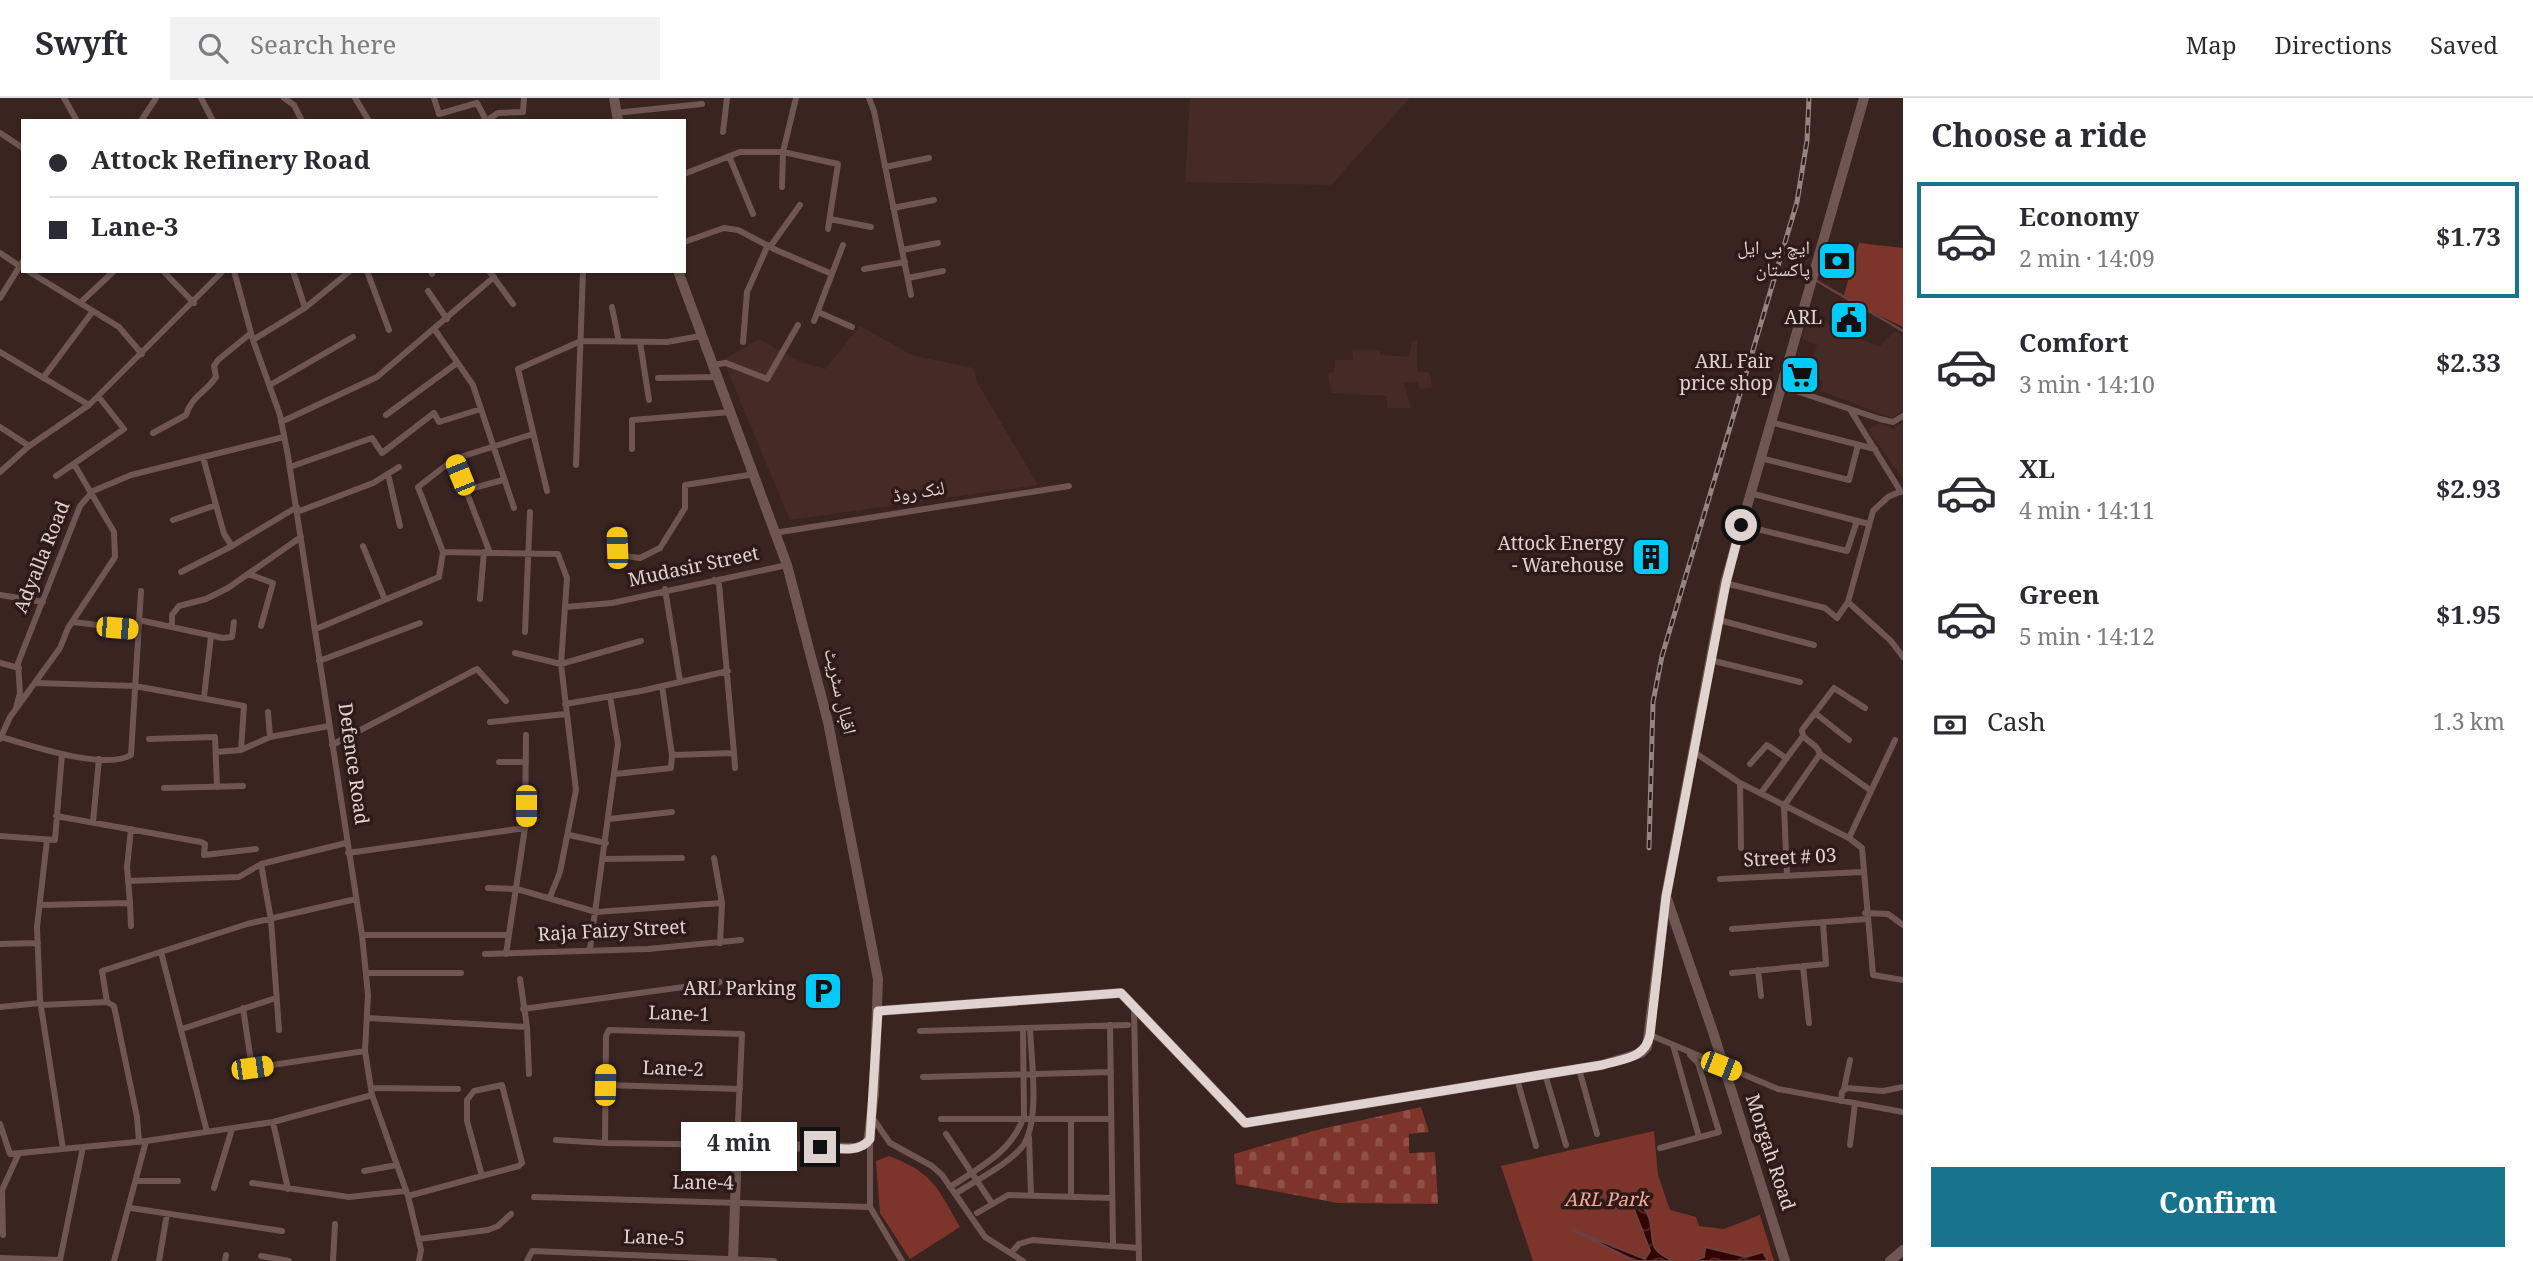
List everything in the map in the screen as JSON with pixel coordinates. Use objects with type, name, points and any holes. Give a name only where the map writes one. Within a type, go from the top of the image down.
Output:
[{"type":"street","points":[[64,98],[77,119]]},
{"type":"street","points":[[142,119],[156,98]]},
{"type":"street","points":[[201,98],[212,119]]},
{"type":"street","points":[[284,98],[294,106],[301,119]]},
{"type":"street","points":[[355,98],[368,119]]},
{"type":"street","points":[[434,98],[439,114],[477,103],[485,119]]},
{"type":"street","points":[[488,119],[498,113],[523,112],[524,98]]},
{"type":"street","points":[[614,98],[617,117],[702,104]]},
{"type":"street","points":[[723,132],[727,98]]},
{"type":"street","points":[[782,187],[783,152],[796,98]]},
{"type":"street","points":[[869,98],[911,295]]},
{"type":"street","points":[[878,1011],[1121,993],[1245,1123],[1579,1069],[1641,1053],[1647,1047],[1650,1035],[1666,897],[1726,583],[1864,98]]},
{"type":"street","points":[[0,134],[21,147]]},
{"type":"street","points":[[686,173],[740,152],[783,152],[838,164],[828,229]]},
{"type":"street","points":[[729,156],[753,214]]},
{"type":"street","points":[[885,167],[929,158]]},
{"type":"street","points":[[893,208],[934,200]]},
{"type":"street","points":[[743,342],[748,288],[769,246],[800,205]]},
{"type":"street","points":[[830,219],[871,227]]},
{"type":"street","points":[[686,241],[724,228],[738,230],[832,274]]},
{"type":"street","points":[[902,250],[938,243]]},
{"type":"street","points":[[814,321],[843,245]]},
{"type":"street","points":[[0,253],[21,264]]},
{"type":"street","points":[[864,269],[905,262]]},
{"type":"street","points":[[0,298],[21,266]]},
{"type":"street","points":[[908,278],[943,271]]},
{"type":"street","points":[[31,273],[119,327],[142,354]]},
{"type":"street","points":[[80,303],[112,273]]},
{"type":"street","points":[[165,273],[194,303]]},
{"type":"street","points":[[0,472],[29,446],[98,397],[221,273]]},
{"type":"street","name":"Defence Road","points":[[235,273],[281,422],[290,467],[362,935],[367,974],[365,1051],[371,1091],[419,1239],[419,1261]]},
{"type":"street","points":[[294,273],[305,308]]},
{"type":"street","points":[[153,433],[186,415],[190,401],[216,377],[214,366],[218,360],[252,336],[305,308],[348,273]]},
{"type":"street","points":[[368,273],[389,330]]},
{"type":"street","points":[[576,465],[583,273]]},
{"type":"street","name":"اقبال سٹریٹ","points":[[679,273],[787,565],[828,722],[876,971],[878,1011],[870,1139]]},
{"type":"street","points":[[281,422],[377,377],[435,330],[492,274],[513,304]]},
{"type":"street","points":[[428,290],[447,319]]},
{"type":"street","points":[[611,307],[619,342]]},
{"type":"street","points":[[43,378],[93,311]]},
{"type":"street","points":[[818,312],[852,327]]},
{"type":"street","points":[[712,365],[726,363],[767,379],[798,325]]},
{"type":"street","points":[[435,330],[473,385],[514,508]]},
{"type":"street","points":[[547,491],[518,369],[581,341],[667,342],[700,336]]},
{"type":"street","points":[[270,385],[353,337]]},
{"type":"street","points":[[640,342],[649,400]]},
{"type":"street","points":[[0,352],[89,405]]},
{"type":"street","points":[[386,415],[457,363]]},
{"type":"street","points":[[658,378],[717,376]]},
{"type":"street","points":[[1781,386],[1851,411],[1893,422],[1903,416]]},
{"type":"street","points":[[56,476],[124,429],[98,397]]},
{"type":"street","points":[[290,467],[372,438],[382,453],[434,413],[439,422],[481,409]]},
{"type":"street","points":[[1726,583],[1825,608],[1837,618],[1848,603],[1873,511],[1901,491],[1851,411]]},
{"type":"street","points":[[632,449],[632,420],[731,412]]},
{"type":"street","points":[[1770,422],[1875,449]]},
{"type":"street","points":[[0,427],[29,446]]},
{"type":"street","points":[[316,629],[439,577],[443,552],[418,488],[454,459],[533,434]]},
{"type":"street","name":"Adyalla Road","points":[[16,708],[20,693],[19,668],[80,506],[93,491],[131,475],[284,437]]},
{"type":"street","points":[[1760,457],[1849,480],[1858,445]]},
{"type":"street","points":[[203,457],[224,534],[232,546]]},
{"type":"street","points":[[454,459],[487,552],[480,599]]},
{"type":"street","points":[[74,464],[93,491],[114,532],[115,557],[68,628],[60,648],[16,708],[0,738],[62,754],[99,759],[131,755],[141,591]]},
{"type":"street","points":[[181,572],[297,509],[373,483],[399,467]]},
{"type":"street","points":[[387,474],[400,526]]},
{"type":"street","points":[[617,529],[617,548],[625,556],[640,558],[660,548],[685,508],[685,485],[755,474]]},
{"type":"street","points":[[466,490],[503,480]]},
{"type":"street","name":"لنک روڈ","points":[[774,533],[1069,486]]},
{"type":"street","points":[[1750,493],[1869,524]]},
{"type":"street","points":[[173,520],[216,505]]},
{"type":"street","points":[[525,632],[530,512]]},
{"type":"street","points":[[1741,525],[1847,551],[1857,521]]},
{"type":"street","points":[[172,626],[172,615],[179,606],[206,599],[301,537]]},
{"type":"street","points":[[363,546],[385,600]]},
{"type":"street","points":[[443,552],[558,554],[568,578],[561,664],[576,790],[569,835],[560,872],[550,897]]},
{"type":"street","name":"Mudasir Street","points":[[565,607],[612,603],[665,589],[787,565]]},
{"type":"street","points":[[248,574],[273,583],[261,626]]},
{"type":"street","points":[[714,580],[719,584],[735,768]]},
{"type":"street","points":[[665,589],[680,681]]},
{"type":"street","points":[[0,595],[43,602]]},
{"type":"street","points":[[1848,603],[1891,641],[1903,657]]},
{"type":"street","points":[[139,620],[211,636],[232,637],[233,622]]},
{"type":"street","points":[[1718,620],[1814,645]]},
{"type":"street","points":[[73,622],[138,630]]},
{"type":"street","points":[[320,662],[420,623]]},
{"type":"street","points":[[204,697],[211,636]]},
{"type":"street","points":[[515,653],[561,664],[641,641]]},
{"type":"street","points":[[1710,660],[1800,682]]},
{"type":"street","points":[[0,663],[19,668]]},
{"type":"street","points":[[332,745],[477,669],[506,701]]},
{"type":"street","points":[[565,704],[728,671]]},
{"type":"street","points":[[35,683],[135,686],[244,706],[241,750]]},
{"type":"street","points":[[615,774],[671,768],[673,755],[662,686]]},
{"type":"street","points":[[1865,708],[1834,688],[1802,730],[1803,736],[1818,748],[1820,754],[1870,790]]},
{"type":"street","points":[[590,949],[618,744],[610,696]]},
{"type":"street","points":[[268,712],[270,737]]},
{"type":"street","points":[[1815,713],[1849,740]]},
{"type":"street","points":[[490,722],[566,714]]},
{"type":"street","points":[[216,752],[241,750],[270,737],[329,726]]},
{"type":"street","points":[[506,954],[525,828],[526,735]]},
{"type":"street","points":[[1761,793],[1803,736]]},
{"type":"street","points":[[149,739],[215,737],[217,787]]},
{"type":"street","points":[[1849,838],[1895,740]]},
{"type":"street","points":[[1750,764],[1765,746],[1786,758]]},
{"type":"street","points":[[1694,751],[1740,783],[1849,838],[1862,848],[1865,916],[1873,975],[1903,980]]},
{"type":"street","points":[[673,755],[734,753]]},
{"type":"street","points":[[0,836],[55,840],[62,754]]},
{"type":"street","points":[[1787,876],[1784,806],[1820,754]]},
{"type":"street","points":[[93,822],[99,759]]},
{"type":"street","points":[[499,762],[526,762]]},
{"type":"street","points":[[1740,783],[1741,848]]},
{"type":"street","points":[[164,788],[243,786]]},
{"type":"street","points":[[609,819],[672,812]]},
{"type":"street","points":[[56,816],[201,842],[205,844],[204,855],[207,856],[256,849]]},
{"type":"street","points":[[348,853],[525,828]]},
{"type":"street","points":[[131,829],[128,881],[131,926]]},
{"type":"street","points":[[569,835],[606,843]]},
{"type":"street","points":[[47,840],[38,943],[45,1052],[62,1149]]},
{"type":"street","points":[[128,881],[239,877],[261,864],[346,843]]},
{"type":"street","points":[[603,859],[682,858]]},
{"type":"street","points":[[714,858],[722,903],[720,943]]},
{"type":"street","points":[[261,864],[271,920],[279,1030]]},
{"type":"street","name":"Street # 03","points":[[1720,879],[1862,873]]},
{"type":"street","points":[[488,888],[517,889],[596,912],[722,903]]},
{"type":"street","name":"Morgah Road","points":[[1666,897],[1713,1032],[1721,1066],[1785,1261]]},
{"type":"street","points":[[114,1261],[138,1181],[143,1142],[116,1010],[107,1002],[102,971],[247,924],[356,899]]},
{"type":"street","points":[[40,905],[130,903]]},
{"type":"street","points":[[1732,929],[1823,923],[1888,914],[1903,925]]},
{"type":"street","points":[[1732,973],[1826,964],[1823,923]]},
{"type":"street","points":[[362,935],[509,935]]},
{"type":"street","name":"Raja Faizy Street","points":[[485,954],[648,949],[741,940]]},
{"type":"street","points":[[0,944],[38,943]]},
{"type":"street","points":[[161,952],[207,1132]]},
{"type":"street","points":[[1803,966],[1809,1023]]},
{"type":"street","points":[[1758,971],[1761,996]]},
{"type":"street","points":[[367,974],[461,974]]},
{"type":"street","points":[[520,979],[527,1027],[529,1074]]},
{"type":"street","points":[[523,1009],[720,982]]},
{"type":"street","points":[[182,1029],[276,998]]},
{"type":"street","points":[[0,1007],[107,1002]]},
{"type":"street","points":[[1134,1007],[1139,1261]]},
{"type":"street","points":[[243,1008],[252,1068],[365,1051]]},
{"type":"street","points":[[367,1018],[527,1027]]},
{"type":"street","points":[[1111,1025],[1113,1245]]},
{"type":"street","points":[[919,1031],[1128,1025]]},
{"type":"street","points":[[955,1194],[1021,1148],[1029,1131],[1032,1119],[1027,1028]]},
{"type":"street","name":"Lane-1","points":[[605,1085],[606,1036],[609,1030],[616,1030],[742,1034],[740,1089]]},
{"type":"street","points":[[1650,1035],[1778,1089],[1903,1112]]},
{"type":"street","points":[[1673,1045],[1699,1137]]},
{"type":"street","points":[[1660,1148],[1719,1132],[1698,1063],[1685,1050]]},
{"type":"street","points":[[1841,1101],[1850,1060]]},
{"type":"street","points":[[1579,1069],[1597,1134]]},
{"type":"street","points":[[923,1077],[1111,1072]]},
{"type":"street","points":[[1545,1074],[1566,1144]]},
{"type":"street","points":[[950,1187],[1006,1148],[1020,1130],[1024,1119],[1028,1076]]},
{"type":"street","points":[[1517,1079],[1536,1146]]},
{"type":"street","points":[[252,1184],[349,1197],[406,1193],[482,1176],[523,1163],[502,1085],[474,1091],[467,1100],[467,1121],[482,1176]]},
{"type":"street","points":[[605,1085],[605,1143]]},
{"type":"street","name":"Lane-2","points":[[605,1085],[740,1089]]},
{"type":"street","points":[[1844,1089],[1892,1091],[1903,1087]]},
{"type":"street","points":[[0,1154],[143,1142],[232,1129],[273,1122],[371,1091],[458,1089]]},
{"type":"street","points":[[733,1260],[740,1089]]},
{"type":"street","points":[[1850,1145],[1855,1103]]},
{"type":"street","points":[[872,1116],[890,1143],[932,1166],[985,1237],[1023,1261]]},
{"type":"street","points":[[941,1119],[1111,1119]]},
{"type":"street","points":[[1071,1119],[1071,1197]]},
{"type":"street","points":[[273,1122],[288,1189]]},
{"type":"street","points":[[0,1124],[10,1154]]},
{"type":"street","points":[[214,1188],[232,1129]]},
{"type":"street","points":[[1029,1131],[1031,1196]]},
{"type":"street","points":[[946,1133],[991,1202]]},
{"type":"street","points":[[556,1140],[856,1148],[865,1145],[870,1139]]},
{"type":"street","points":[[870,1139],[870,1207],[902,1261]]},
{"type":"street","points":[[0,1258],[60,1260],[83,1147]]},
{"type":"street","points":[[3,1235],[2,1190],[19,1153]]},
{"type":"street","points":[[364,1171],[397,1165]]},
{"type":"street","points":[[138,1181],[178,1181]]},
{"type":"street","points":[[977,1213],[991,1202],[1007,1195],[1112,1198]]},
{"type":"street","name":"Lane-4","points":[[534,1197],[870,1207]]},
{"type":"street","points":[[131,1208],[282,1231]]},
{"type":"street","points":[[159,1261],[167,1214]]},
{"type":"street","points":[[419,1239],[488,1230],[498,1226],[511,1214]]},
{"type":"street","points":[[333,1261],[335,1224]]},
{"type":"street","points":[[1011,1254],[1019,1244],[1032,1240],[1139,1248]]},
{"type":"street","points":[[1890,1261],[1903,1250]]},
{"type":"street","name":"Lane-5","points":[[527,1261],[533,1251],[774,1261]]},
{"type":"street","points":[[261,1256],[289,1261]]},
{"type":"shaded area","points":[[1190,98],[1410,98],[1331,185],[1185,182]]},
{"type":"shaded area","points":[[1810,315],[1879,347],[1895,331],[1903,336],[1903,411],[1892,418],[1821,391],[1823,381],[1813,378],[1816,367],[1811,364],[1817,345],[1802,339]]},
{"type":"shaded area","points":[[860,326],[912,355],[973,368],[977,382],[1038,485],[790,520],[723,360],[759,339],[803,363],[825,369]]},
{"type":"shaded area","points":[[1417,340],[1417,371],[1430,373],[1432,388],[1420,389],[1417,382],[1404,382],[1411,408],[1387,408],[1387,396],[1331,393],[1328,373],[1334,372],[1335,360],[1353,360],[1352,350],[1380,350],[1380,355],[1409,357],[1412,341]]},
{"type":"shaded area","points":[[1903,422],[1903,479],[1868,430],[1879,423],[1893,428]]},
{"type":"green space","points":[[1859,243],[1903,248],[1903,327],[1843,298]]},
{"type":"green space","points":[[1421,1107],[1429,1132],[1409,1134],[1409,1153],[1435,1152],[1438,1204],[1338,1203],[1236,1184],[1234,1154],[1317,1130]]},
{"type":"green space","name":"ARL Park","points":[[1654,1131],[1658,1175],[1670,1210],[1696,1217],[1699,1226],[1724,1229],[1760,1215],[1774,1261],[1533,1261],[1501,1166]]},
{"type":"green space","points":[[889,1156],[925,1175],[946,1202],[960,1227],[910,1259],[880,1213],[876,1161]]},
{"type":"water","points":[[1639,1201],[1649,1218],[1656,1249],[1673,1261],[1635,1261],[1573,1230],[1645,1259],[1650,1251],[1632,1204]]},
{"type":"water","points":[[1705,1247],[1746,1257],[1763,1252],[1768,1261],[1693,1261],[1704,1257]]},
{"type":"waterway","points":[[1815,280],[1903,331]]},
{"type":"railway","points":[[1649,848],[1653,702],[1662,656],[1797,202],[1807,141],[1809,98]]},
{"type":"place","name":"ایچ بی ایل پاکستان","points":[[1837,261]]},
{"type":"place","name":"ARL","points":[[1849,320]]},
{"type":"place","name":"ARL Fair price shop","points":[[1800,375]]},
{"type":"place","name":"Attock Energy - Warehouse","points":[[1651,557]]},
{"type":"place","name":"ARL Parking","points":[[823,991]]},
{"type":"route","points":[[820,1147],[856,1148],[865,1145],[870,1139],[878,1011],[1121,993],[1245,1123],[1602,1065],[1641,1053],[1647,1047],[1650,1035],[1666,897],[1710,660],[1741,525]]}]
